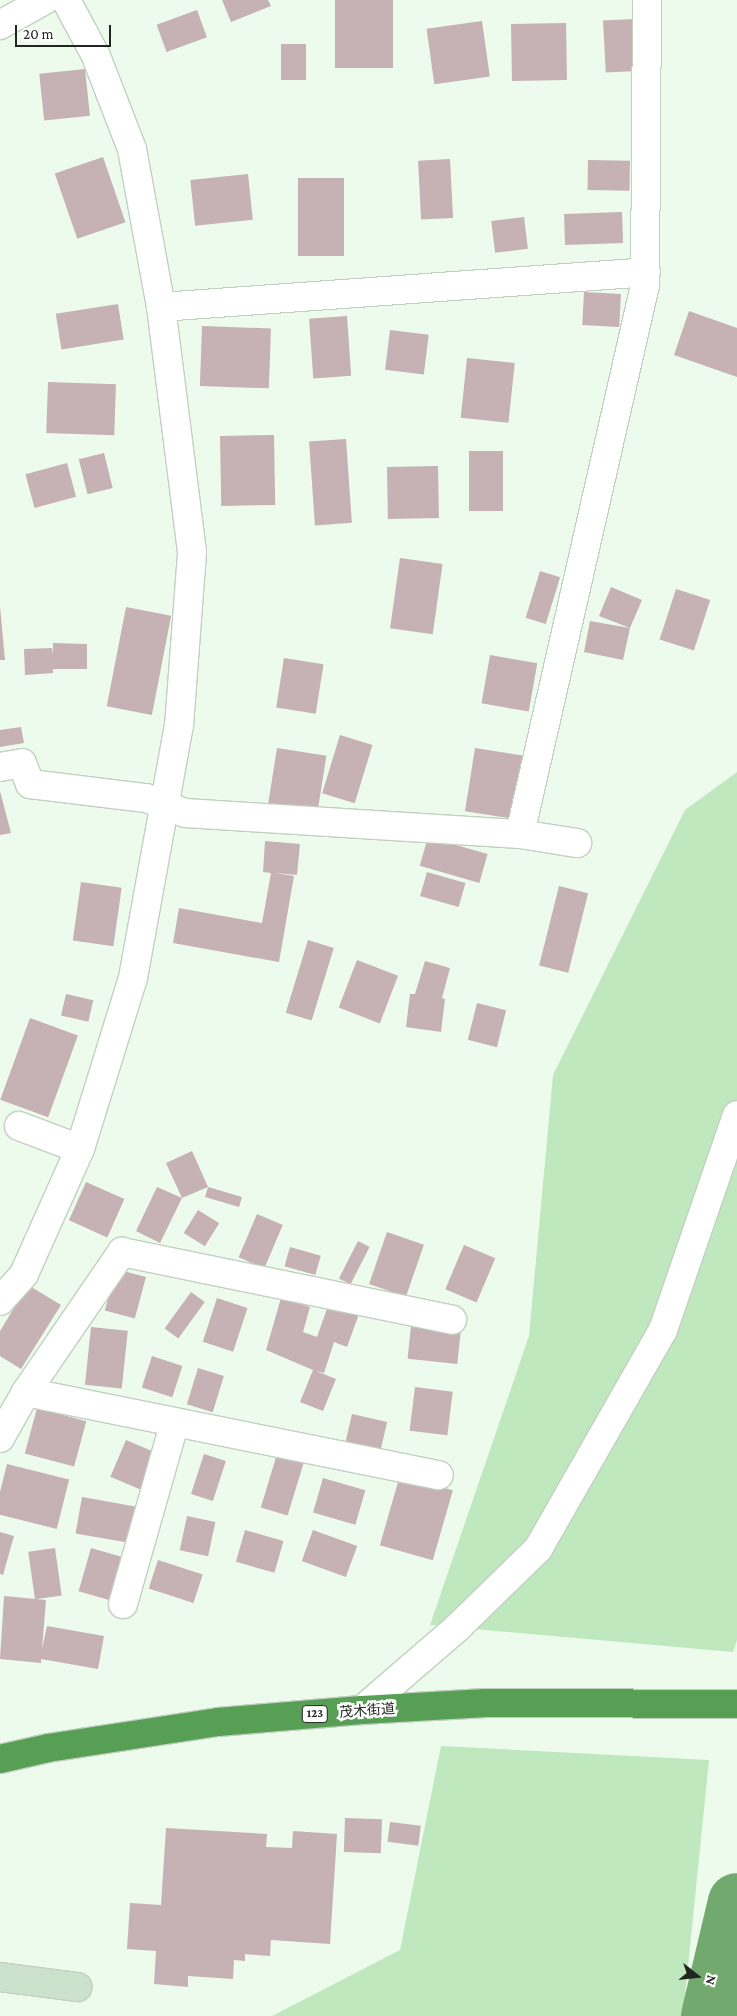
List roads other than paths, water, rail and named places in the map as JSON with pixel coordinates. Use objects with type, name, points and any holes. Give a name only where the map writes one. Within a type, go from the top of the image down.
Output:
[{"type":"highway","name":"茂木街道","points":[[0,1759],[48,1748],[218,1722],[362,1710],[486,1703],[737,1704]]},
{"type":"street","points":[[4,15],[45,0]]},
{"type":"street","points":[[0,1301],[24,1274],[80,1149],[133,978],[179,726],[192,552],[161,307],[132,150],[96,56],[66,0]]},
{"type":"street","points":[[520,834],[646,272],[647,0]]},
{"type":"street","points":[[161,307],[646,272]]},
{"type":"street","points":[[0,767],[22,762],[30,784],[146,798],[185,813],[520,834],[576,843]]},
{"type":"street","points":[[362,1710],[458,1627],[538,1548],[663,1330],[737,1115]]},
{"type":"street","points":[[19,1126],[80,1149]]},
{"type":"street","points":[[0,1438],[26,1392],[122,1252],[452,1320]]},
{"type":"street","points":[[26,1392],[439,1474]]},
{"type":"street","points":[[123,1604],[175,1422]]},
{"type":"street","points":[[0,1977],[76,1987]]},
{"type":"waterway","points":[[710,2016],[737,1902]]}]
